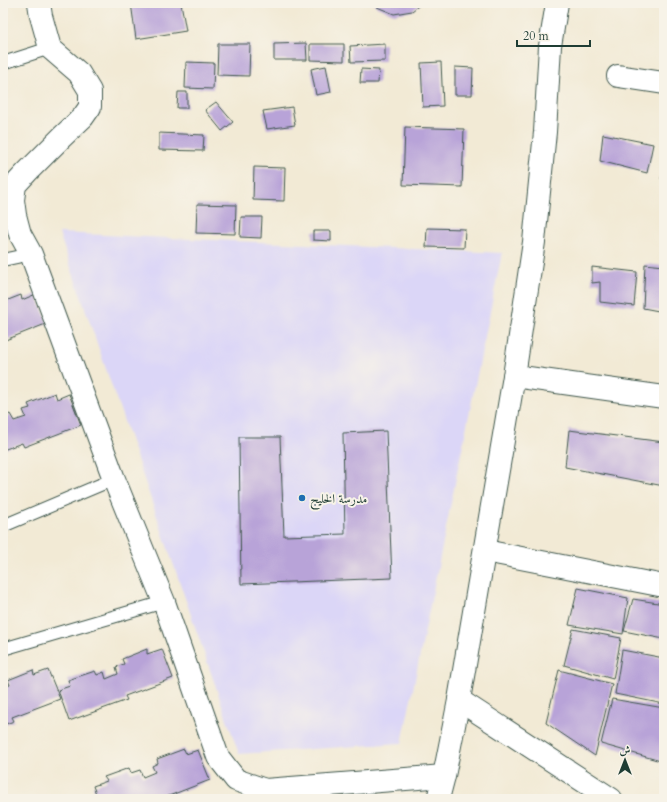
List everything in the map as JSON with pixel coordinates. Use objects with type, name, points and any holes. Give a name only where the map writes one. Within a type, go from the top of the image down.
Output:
[{"type":"street","points":[[39,3],[50,48],[79,73],[90,91],[90,107],[83,117],[27,172],[15,186],[13,200],[15,215],[20,234],[31,254],[114,479],[164,602],[218,757],[236,780],[262,795],[444,776]]},
{"type":"street","points":[[438,799],[459,700],[514,376],[534,242],[545,132],[550,46],[557,3]]},
{"type":"street","points":[[618,76],[664,83]]},
{"type":"street","points":[[514,376],[664,397]]},
{"type":"street","points":[[485,551],[664,586]]},
{"type":"street","points":[[459,700],[611,799]]},
{"type":"lane","points":[[3,63],[50,48]]},
{"type":"lane","points":[[3,260],[31,254]]},
{"type":"lane","points":[[3,526],[114,479]]},
{"type":"lane","points":[[3,649],[164,602]]},
{"type":"shaded area","name":"مدرسة الخليج","points":[[59,233],[502,253],[402,743],[239,754]]},
{"type":"building","points":[[131,3],[181,3],[186,31],[136,39]]},
{"type":"building","points":[[374,3],[422,3],[412,11],[394,14],[377,7]]},
{"type":"building","points":[[306,43],[307,60],[274,60],[274,44]]},
{"type":"building","points":[[218,44],[250,44],[249,76],[217,75]]},
{"type":"building","points":[[310,44],[344,44],[344,61],[310,60]]},
{"type":"building","points":[[385,44],[385,61],[351,62],[350,46]]},
{"type":"building","points":[[186,62],[214,63],[213,89],[185,88]]},
{"type":"building","points":[[441,62],[443,106],[423,107],[421,63]]},
{"type":"building","points":[[326,66],[331,92],[316,95],[311,69]]},
{"type":"building","points":[[455,67],[473,68],[472,95],[455,95]]},
{"type":"building","points":[[361,69],[379,70],[378,83],[360,83]]},
{"type":"building","points":[[178,92],[187,92],[187,108],[177,108]]},
{"type":"building","points":[[216,102],[233,122],[222,131],[205,110]]},
{"type":"building","points":[[292,107],[295,125],[267,129],[263,111]]},
{"type":"building","points":[[405,127],[464,129],[462,187],[403,185]]},
{"type":"building","points":[[159,133],[204,135],[203,151],[159,150]]},
{"type":"building","points":[[603,134],[653,144],[647,173],[600,161]]},
{"type":"building","points":[[663,166],[664,179],[661,179]]},
{"type":"building","points":[[254,167],[285,168],[284,201],[253,200]]},
{"type":"building","points":[[197,204],[236,205],[235,234],[196,233]]},
{"type":"building","points":[[241,217],[262,217],[261,238],[240,237]]},
{"type":"building","points":[[427,228],[465,229],[464,248],[426,247]]},
{"type":"building","points":[[313,231],[331,231],[331,241],[313,240]]},
{"type":"building","points":[[645,264],[664,266],[664,312],[643,308]]},
{"type":"building","points":[[592,267],[637,272],[634,306],[600,302],[600,282],[592,283]]},
{"type":"building","points":[[36,294],[48,323],[3,341],[3,302],[21,295],[22,300]]},
{"type":"building","points":[[55,393],[57,399],[69,394],[81,425],[24,447],[22,443],[3,450],[3,417],[10,414],[14,421],[26,417],[23,410],[30,408],[28,404]]},
{"type":"building","points":[[569,430],[664,442],[664,486],[565,467]]},
{"type":"building","name":"مدرسة الخليج","points":[[386,431],[392,578],[241,584],[239,437],[280,437],[284,536],[345,534],[343,433]]},
{"type":"building","points":[[578,588],[628,598],[623,634],[569,625]]},
{"type":"building","points":[[633,599],[664,604],[664,639],[624,631]]},
{"type":"building","points":[[573,629],[621,638],[613,679],[564,665]]},
{"type":"building","points":[[147,649],[147,654],[162,649],[173,678],[125,696],[127,700],[69,721],[58,690],[70,686],[68,680],[95,671],[97,675],[104,672],[106,679],[118,674],[116,667],[124,664],[122,659]]},
{"type":"building","points":[[622,650],[664,658],[664,704],[615,694]]},
{"type":"building","points":[[33,670],[34,675],[48,670],[60,699],[12,717],[14,721],[3,725],[3,687],[10,685],[8,680]]},
{"type":"building","points":[[559,670],[612,684],[595,756],[546,723]]},
{"type":"building","points":[[612,699],[664,708],[664,762],[601,744]]},
{"type":"building","points":[[184,749],[186,754],[198,750],[210,780],[161,799],[98,799],[93,786],[107,781],[104,777],[129,768],[131,773],[140,770],[143,777],[155,772],[152,766],[158,763],[157,759]]},
{"type":"place","name":"مدرسة الخليج","points":[[302,498]]}]
